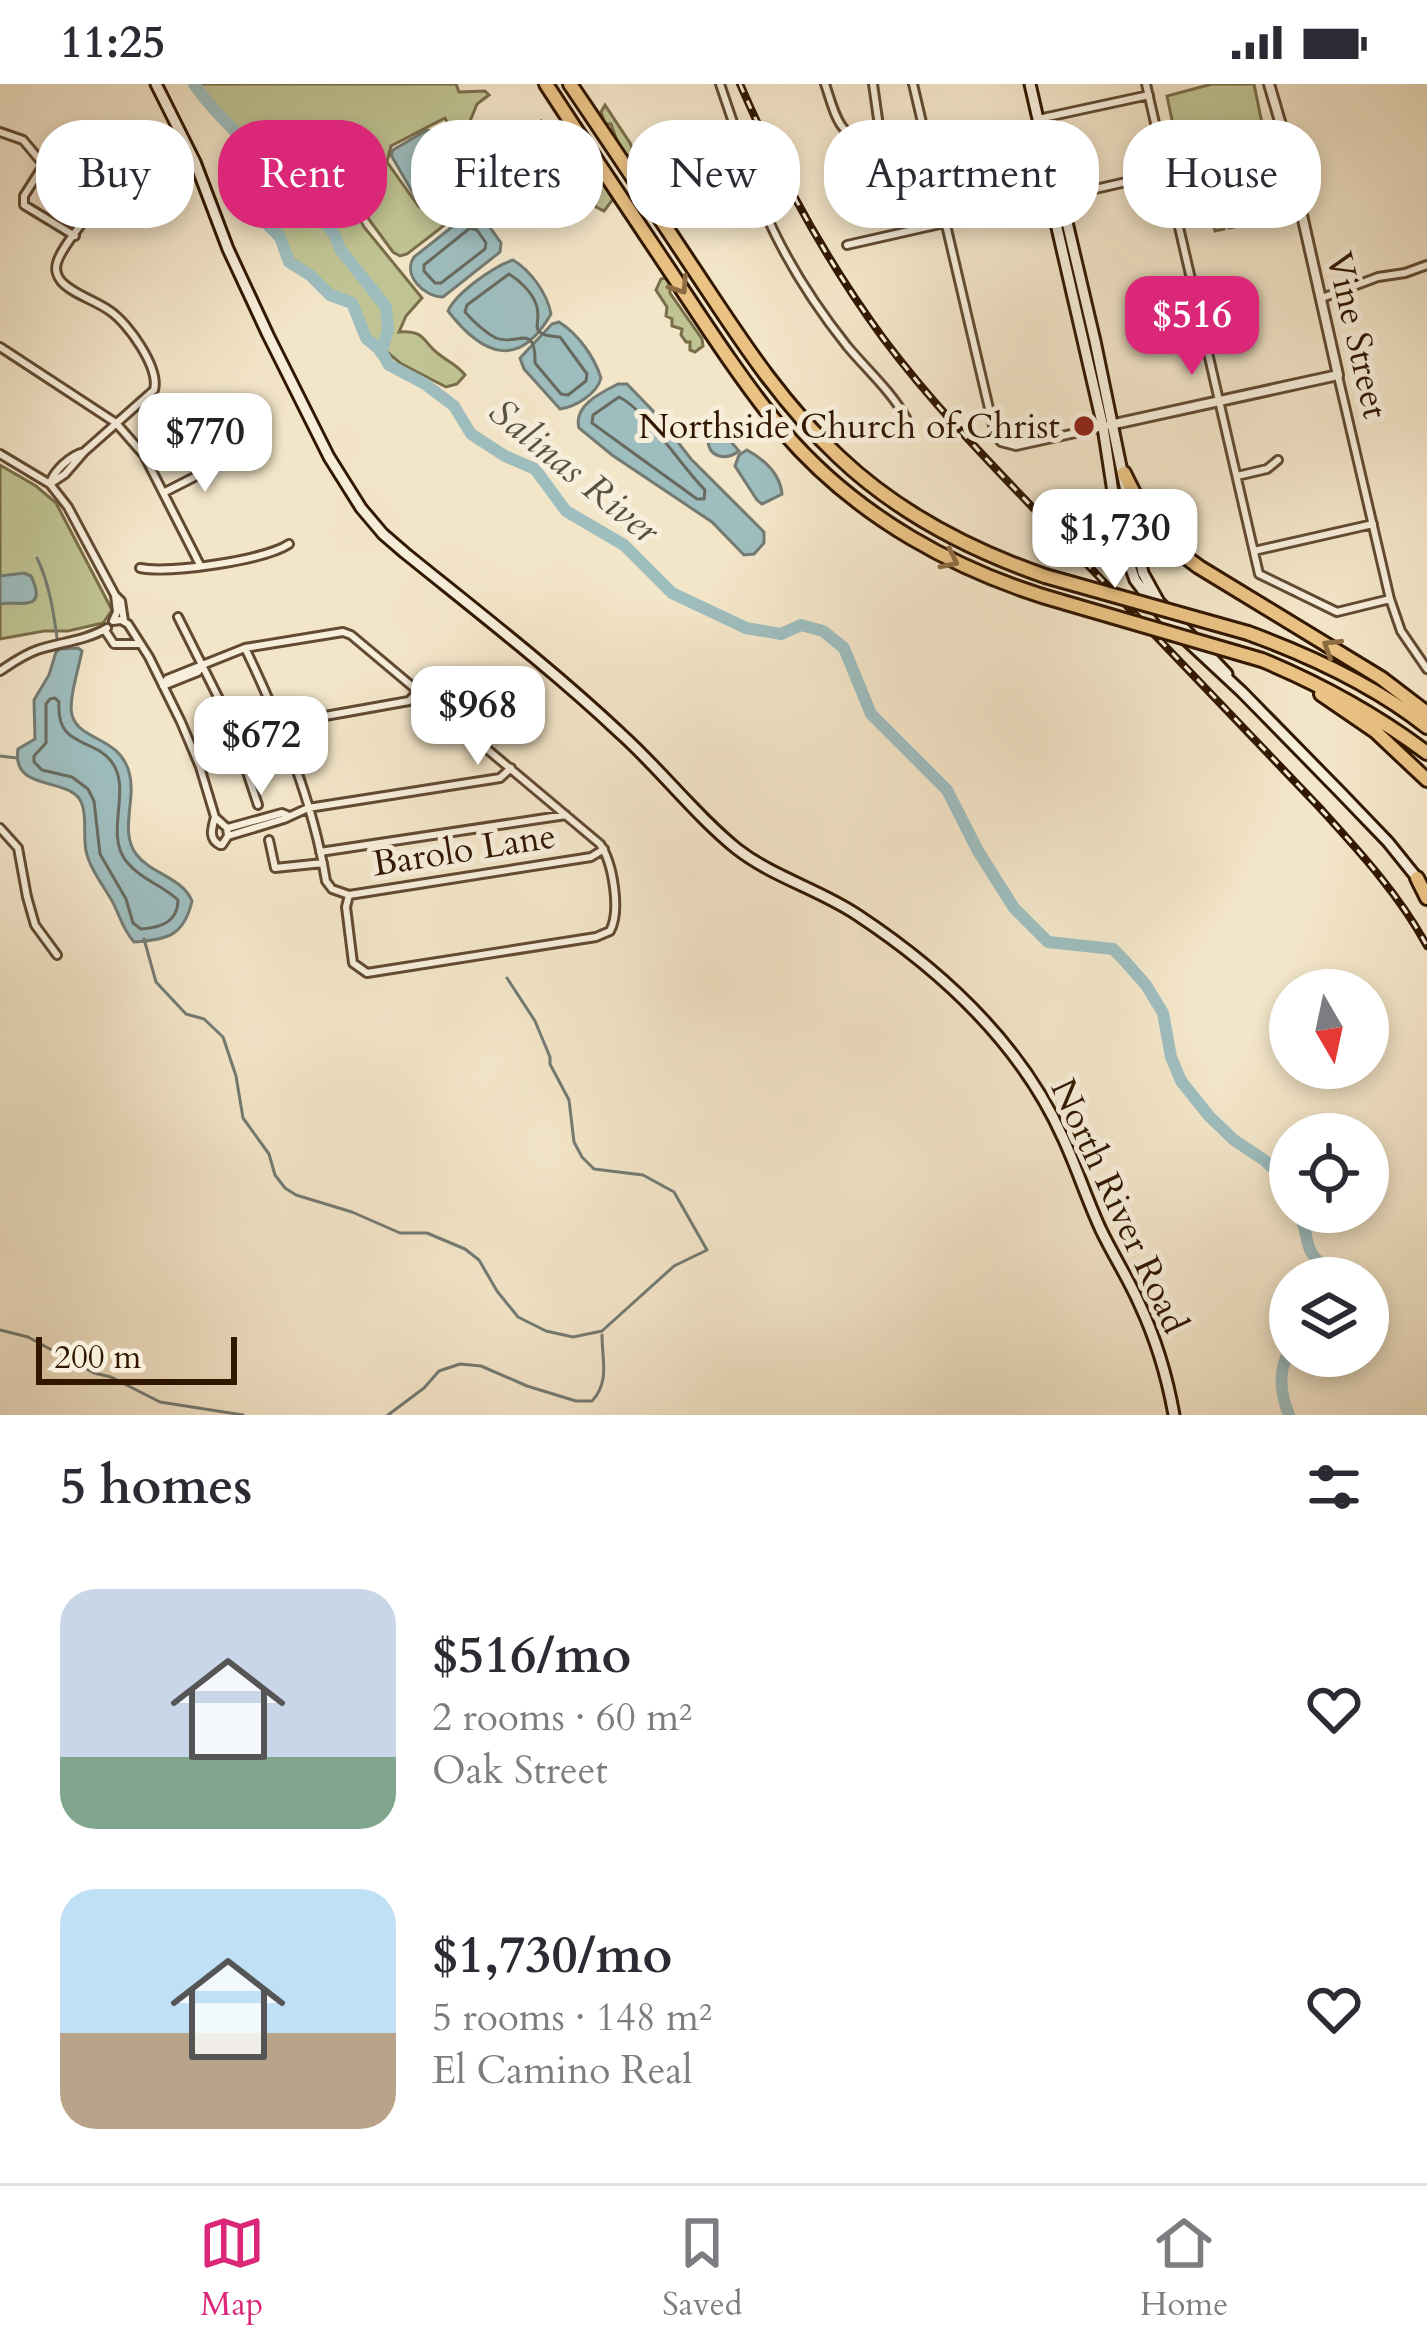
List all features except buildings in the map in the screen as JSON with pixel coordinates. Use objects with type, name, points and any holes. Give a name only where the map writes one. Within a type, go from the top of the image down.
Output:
[{"type":"highway","points":[[545,84],[751,389],[785,433],[876,515],[915,542],[1021,590],[1262,660],[1349,701],[1427,753]]},
{"type":"highway","points":[[571,84],[751,355],[841,459],[912,513],[965,543],[1045,576],[1289,648],[1394,702],[1427,727]]},
{"type":"highway","points":[[1124,473],[1147,517],[1172,547],[1381,678],[1427,713]]},
{"type":"highway","points":[[1280,668],[1375,731],[1427,780]]},
{"type":"highway","points":[[1417,878],[1427,894]]},
{"type":"main road","name":"North River Road","points":[[156,84],[195,162],[228,249],[268,334],[329,457],[361,508],[405,554],[589,704],[733,845],[764,869],[856,914],[979,1014],[1028,1077],[1063,1137],[1090,1208],[1155,1341],[1174,1415]]},
{"type":"main road","points":[[1030,84],[1038,119]]},
{"type":"main road","points":[[1068,228],[1108,426],[1120,538],[1135,580],[1169,624],[1242,692],[1417,878]]},
{"type":"main road","points":[[1108,426],[1124,473],[1150,589],[1242,692]]},
{"type":"street","points":[[720,84],[761,192],[760,203],[795,272],[830,325],[897,401],[906,418]]},
{"type":"street","points":[[825,84],[839,120]]},
{"type":"street","points":[[873,84],[877,120]]},
{"type":"street","points":[[913,84],[921,120]]},
{"type":"street","points":[[1146,84],[1154,120]]},
{"type":"street","name":"Vine Street","points":[[1269,84],[1390,599],[1402,631],[1427,669]]},
{"type":"street","points":[[1038,119],[1149,95]]},
{"type":"street","points":[[0,132],[23,140],[36,155]]},
{"type":"street","points":[[36,177],[24,205],[36,212]]},
{"type":"street","points":[[62,228],[75,236]]},
{"type":"street","points":[[50,484],[52,476],[154,390],[156,382],[127,327],[113,312],[59,278],[58,259],[80,228]]},
{"type":"street","points":[[847,245],[923,228]]},
{"type":"street","points":[[946,228],[991,424],[1001,442],[1025,445],[1338,375]]},
{"type":"street","points":[[1179,228],[1259,574],[1337,612],[1390,599]]},
{"type":"street","points":[[1322,298],[1427,265]]},
{"type":"street","points":[[0,347],[116,423],[144,455],[200,565]]},
{"type":"street","points":[[0,454],[50,484],[68,507],[123,606],[124,621],[163,686],[200,767],[215,817],[228,832]]},
{"type":"street","points":[[1236,476],[1267,469],[1278,460]]},
{"type":"street","points":[[165,492],[220,464],[236,464]]},
{"type":"street","points":[[1254,551],[1372,524]]},
{"type":"street","points":[[140,568],[200,565],[266,554],[290,544]]},
{"type":"street","points":[[111,642],[106,634],[117,612],[115,595]]},
{"type":"street","points":[[178,617],[230,721],[258,805]]},
{"type":"street","points":[[0,671],[19,657],[86,638],[124,621]]},
{"type":"street","points":[[128,642],[132,632]]},
{"type":"street","points":[[163,686],[245,648],[346,633],[568,814],[604,849],[616,915],[605,935],[373,973],[353,963],[346,907],[349,896]]},
{"type":"street","points":[[86,638],[140,645]]},
{"type":"street","points":[[245,648],[280,724],[323,863],[275,868],[269,840]]},
{"type":"street","points":[[280,724],[409,701],[418,691]]},
{"type":"street","points":[[228,832],[284,819],[308,808],[500,778],[511,768]]},
{"type":"street","points":[[320,852],[568,814]]},
{"type":"street","points":[[215,817],[213,840],[222,845],[228,832]]},
{"type":"street","points":[[0,828],[18,848],[35,925],[57,955]]},
{"type":"street","name":"Barolo Lane","points":[[323,863],[332,889],[349,896],[591,857],[604,849]]},
{"type":"green space","points":[[198,84],[456,84],[459,92],[489,95],[477,104],[470,120],[411,120],[411,136],[391,146],[387,162],[387,120],[227,120]]},
{"type":"green space","points":[[1212,84],[1254,84],[1261,120],[1172,120],[1167,96]]},
{"type":"green space","points":[[605,105],[627,138],[627,156],[611,124],[605,124],[601,112]]},
{"type":"green space","points":[[387,162],[411,196],[411,228],[441,228],[407,254],[393,252],[375,228],[387,228]]},
{"type":"green space","points":[[603,182],[613,199],[603,210]]},
{"type":"green space","points":[[276,228],[365,228],[422,298],[399,332],[419,335],[465,375],[446,387],[400,363],[368,336],[352,300],[333,292],[291,258]]},
{"type":"green space","points":[[666,278],[670,293],[702,339],[703,346],[695,352],[681,335],[682,329],[672,326],[672,319],[666,316],[667,307],[656,290]]},
{"type":"green space","points":[[0,465],[56,503],[112,610],[103,623],[0,639]]},
{"type":"water","points":[[411,139],[411,190],[391,155]]},
{"type":"water","points":[[451,228],[490,228],[501,243],[500,252],[443,297],[422,289],[413,278],[414,257]]},
{"type":"water","points":[[513,260],[537,283],[551,314],[526,343],[501,350],[474,338],[448,311],[476,281]]},
{"type":"water","points":[[559,322],[584,346],[601,378],[585,399],[560,409],[524,369],[520,358]]},
{"type":"water","points":[[618,384],[627,384],[691,459],[764,532],[764,543],[754,554],[744,555],[712,522],[579,428],[584,407]]},
{"type":"water","points":[[721,430],[739,451],[723,457],[714,454],[708,439]]},
{"type":"water","points":[[747,450],[770,468],[782,494],[762,504],[757,500],[735,466]]},
{"type":"water","points":[[24,573],[36,588],[34,601],[0,604],[0,576]]},
{"type":"water","points":[[60,649],[82,651],[71,701],[76,723],[117,752],[129,772],[131,845],[142,861],[181,886],[192,901],[179,929],[165,937],[134,942],[88,858],[82,804],[67,790],[33,779],[18,763],[18,749],[35,739],[34,700]]},
{"type":"waterway","name":"Salinas River","points":[[194,84],[238,135],[236,157],[252,209],[280,237],[289,262],[330,295],[352,303],[366,338],[389,365],[454,406],[471,434],[535,469],[566,511],[624,545],[672,593],[746,628],[781,634],[801,625],[823,631],[844,648],[871,714],[947,790],[1014,908],[1048,942],[1113,949],[1123,959],[1163,1013],[1181,1081],[1234,1140],[1269,1165]]},
{"type":"waterway","name":"Salinas River","points":[[329,228],[386,307],[388,330],[381,353]]},
{"type":"waterway","points":[[37,558],[58,645]]},
{"type":"waterway","points":[[0,756],[17,758]]},
{"type":"waterway","points":[[144,939],[156,982],[186,1014],[204,1019],[223,1037],[243,1118],[269,1154],[285,1188],[400,1233],[427,1233],[465,1249],[479,1260],[518,1317],[546,1331],[573,1337],[602,1331],[674,1266],[707,1250],[674,1192],[643,1175],[594,1169],[582,1157],[574,1142],[569,1100],[535,1021],[507,978]]},
{"type":"waterway","name":"Salinas River","points":[[1305,1233],[1315,1257]]},
{"type":"waterway","points":[[0,1330],[28,1337],[160,1402],[243,1415]]},
{"type":"waterway","points":[[388,1415],[439,1371],[460,1364],[481,1366],[576,1401],[592,1401],[603,1378],[602,1335]]},
{"type":"waterway","name":"Salinas River","points":[[1282,1377],[1289,1415]]},
{"type":"railway","points":[[740,84],[823,247],[903,364],[991,464],[1334,823],[1391,891],[1427,946]]},
{"type":"place","name":"Northside Church of Christ","points":[[1084,426]]}]
